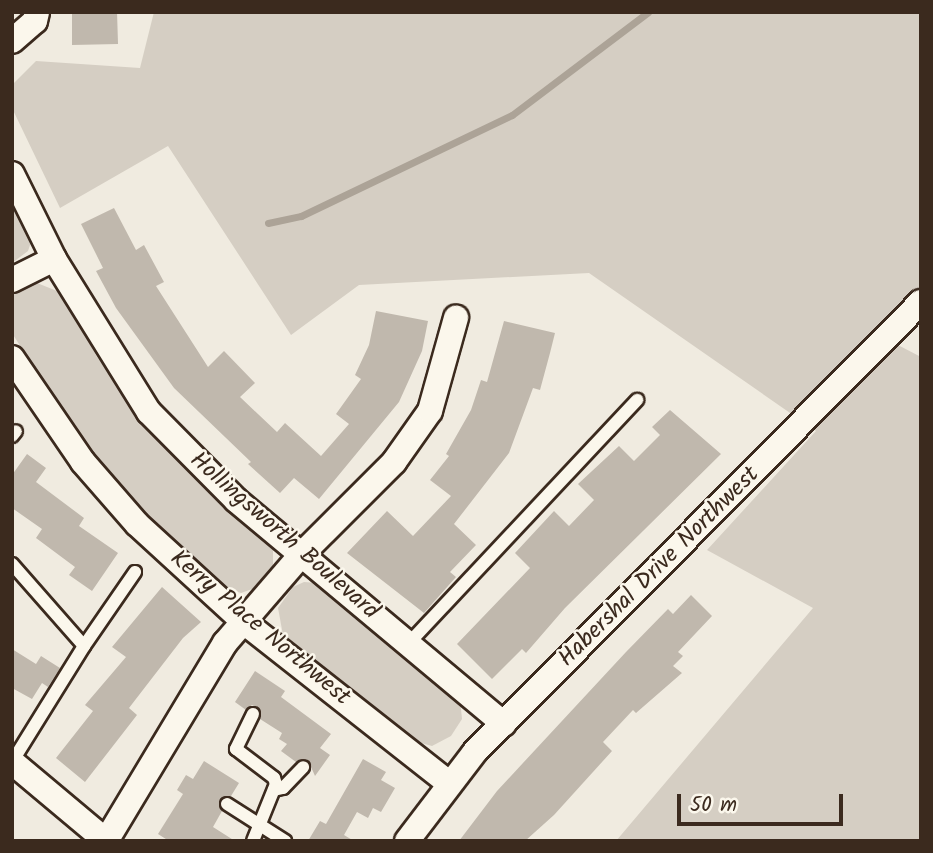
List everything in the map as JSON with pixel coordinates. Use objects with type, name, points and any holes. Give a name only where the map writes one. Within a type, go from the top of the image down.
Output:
[{"type":"street","points":[[12,41],[35,21],[37,12]]},
{"type":"street","name":"Hollingsworth Boulevard","points":[[12,174],[54,259],[149,412],[236,500],[504,724]]},
{"type":"street","points":[[12,280],[54,259]]},
{"type":"street","name":"Habershal Drive Northwest","points":[[407,841],[447,782],[921,302]]},
{"type":"street","points":[[12,762],[106,841],[225,643],[301,555],[394,462],[430,411],[456,317]]},
{"type":"street","name":"Kerry Place Northwest","points":[[12,358],[83,462],[119,503],[244,622],[447,782]]},
{"type":"lane","points":[[408,645],[637,400]]},
{"type":"lane","points":[[12,564],[84,646]]},
{"type":"lane","points":[[12,762],[84,646],[135,572]]},
{"type":"lane","points":[[253,714],[236,749],[274,778],[274,790],[253,841]]},
{"type":"lane","points":[[274,790],[283,788],[303,767]]},
{"type":"lane","points":[[226,804],[285,841]]},
{"type":"shaded area","points":[[154,12],[921,12],[921,314],[896,344],[921,357],[921,841],[616,841],[813,608],[707,550],[816,431],[589,273],[359,285],[291,335],[168,146],[60,208],[12,108],[12,85],[36,61],[140,68]]},
{"type":"shaded area","points":[[12,190],[31,230],[31,242],[28,251],[12,263]]},
{"type":"shaded area","points":[[37,283],[62,293],[97,357],[135,409],[273,547],[273,569],[255,588],[241,593],[222,586],[160,529],[69,424],[12,333],[12,295]]},
{"type":"shaded area","points":[[304,582],[317,583],[460,699],[462,719],[451,736],[432,746],[410,740],[283,635],[278,608],[293,587]]},
{"type":"building","points":[[72,12],[117,12],[118,44],[72,45]]},
{"type":"building","points":[[114,208],[136,250],[144,245],[164,282],[156,286],[208,367],[224,351],[255,383],[240,397],[277,432],[285,423],[321,456],[349,424],[336,414],[361,379],[355,375],[369,345],[376,311],[428,321],[422,351],[399,402],[319,499],[294,478],[280,493],[248,464],[251,462],[174,388],[116,308],[96,271],[103,268],[81,224]]},
{"type":"building","points":[[504,321],[555,333],[540,390],[533,388],[509,453],[454,524],[476,545],[450,572],[456,577],[424,613],[347,553],[387,511],[413,536],[451,496],[430,480],[449,456],[446,454],[471,410],[481,380],[487,382]]},
{"type":"building","points":[[670,410],[721,454],[565,608],[526,653],[522,649],[492,679],[457,644],[530,568],[515,553],[554,511],[569,526],[594,500],[578,484],[619,446],[634,461],[660,435],[652,427]]},
{"type":"building","points":[[27,454],[46,468],[36,482],[84,518],[79,526],[118,553],[92,591],[69,575],[75,567],[36,538],[42,529],[12,508],[12,475]]},
{"type":"building","points":[[162,587],[201,622],[183,638],[129,708],[137,715],[85,782],[56,758],[93,711],[85,705],[126,657],[112,647]]},
{"type":"building","points":[[691,595],[712,616],[678,652],[683,656],[673,666],[682,673],[636,713],[633,710],[603,742],[612,751],[554,815],[525,841],[459,841],[497,791],[626,652],[668,609],[673,614]]},
{"type":"building","points":[[12,649],[36,664],[41,656],[60,668],[48,687],[42,683],[32,699],[12,688]]},
{"type":"building","points":[[255,671],[285,691],[281,697],[331,734],[320,748],[330,755],[315,776],[308,760],[296,762],[281,751],[287,744],[279,739],[282,733],[260,719],[260,709],[252,705],[246,710],[235,702]]},
{"type":"building","points":[[363,759],[386,772],[381,780],[395,788],[381,812],[373,808],[368,818],[357,812],[344,835],[354,841],[308,841],[320,821],[326,824]]},
{"type":"building","points":[[204,761],[239,783],[231,796],[219,800],[222,811],[213,827],[235,841],[169,841],[158,834],[183,794],[177,790],[186,775],[193,779]]},
{"type":"waterway","points":[[268,223],[301,216],[512,115],[648,12]]}]
